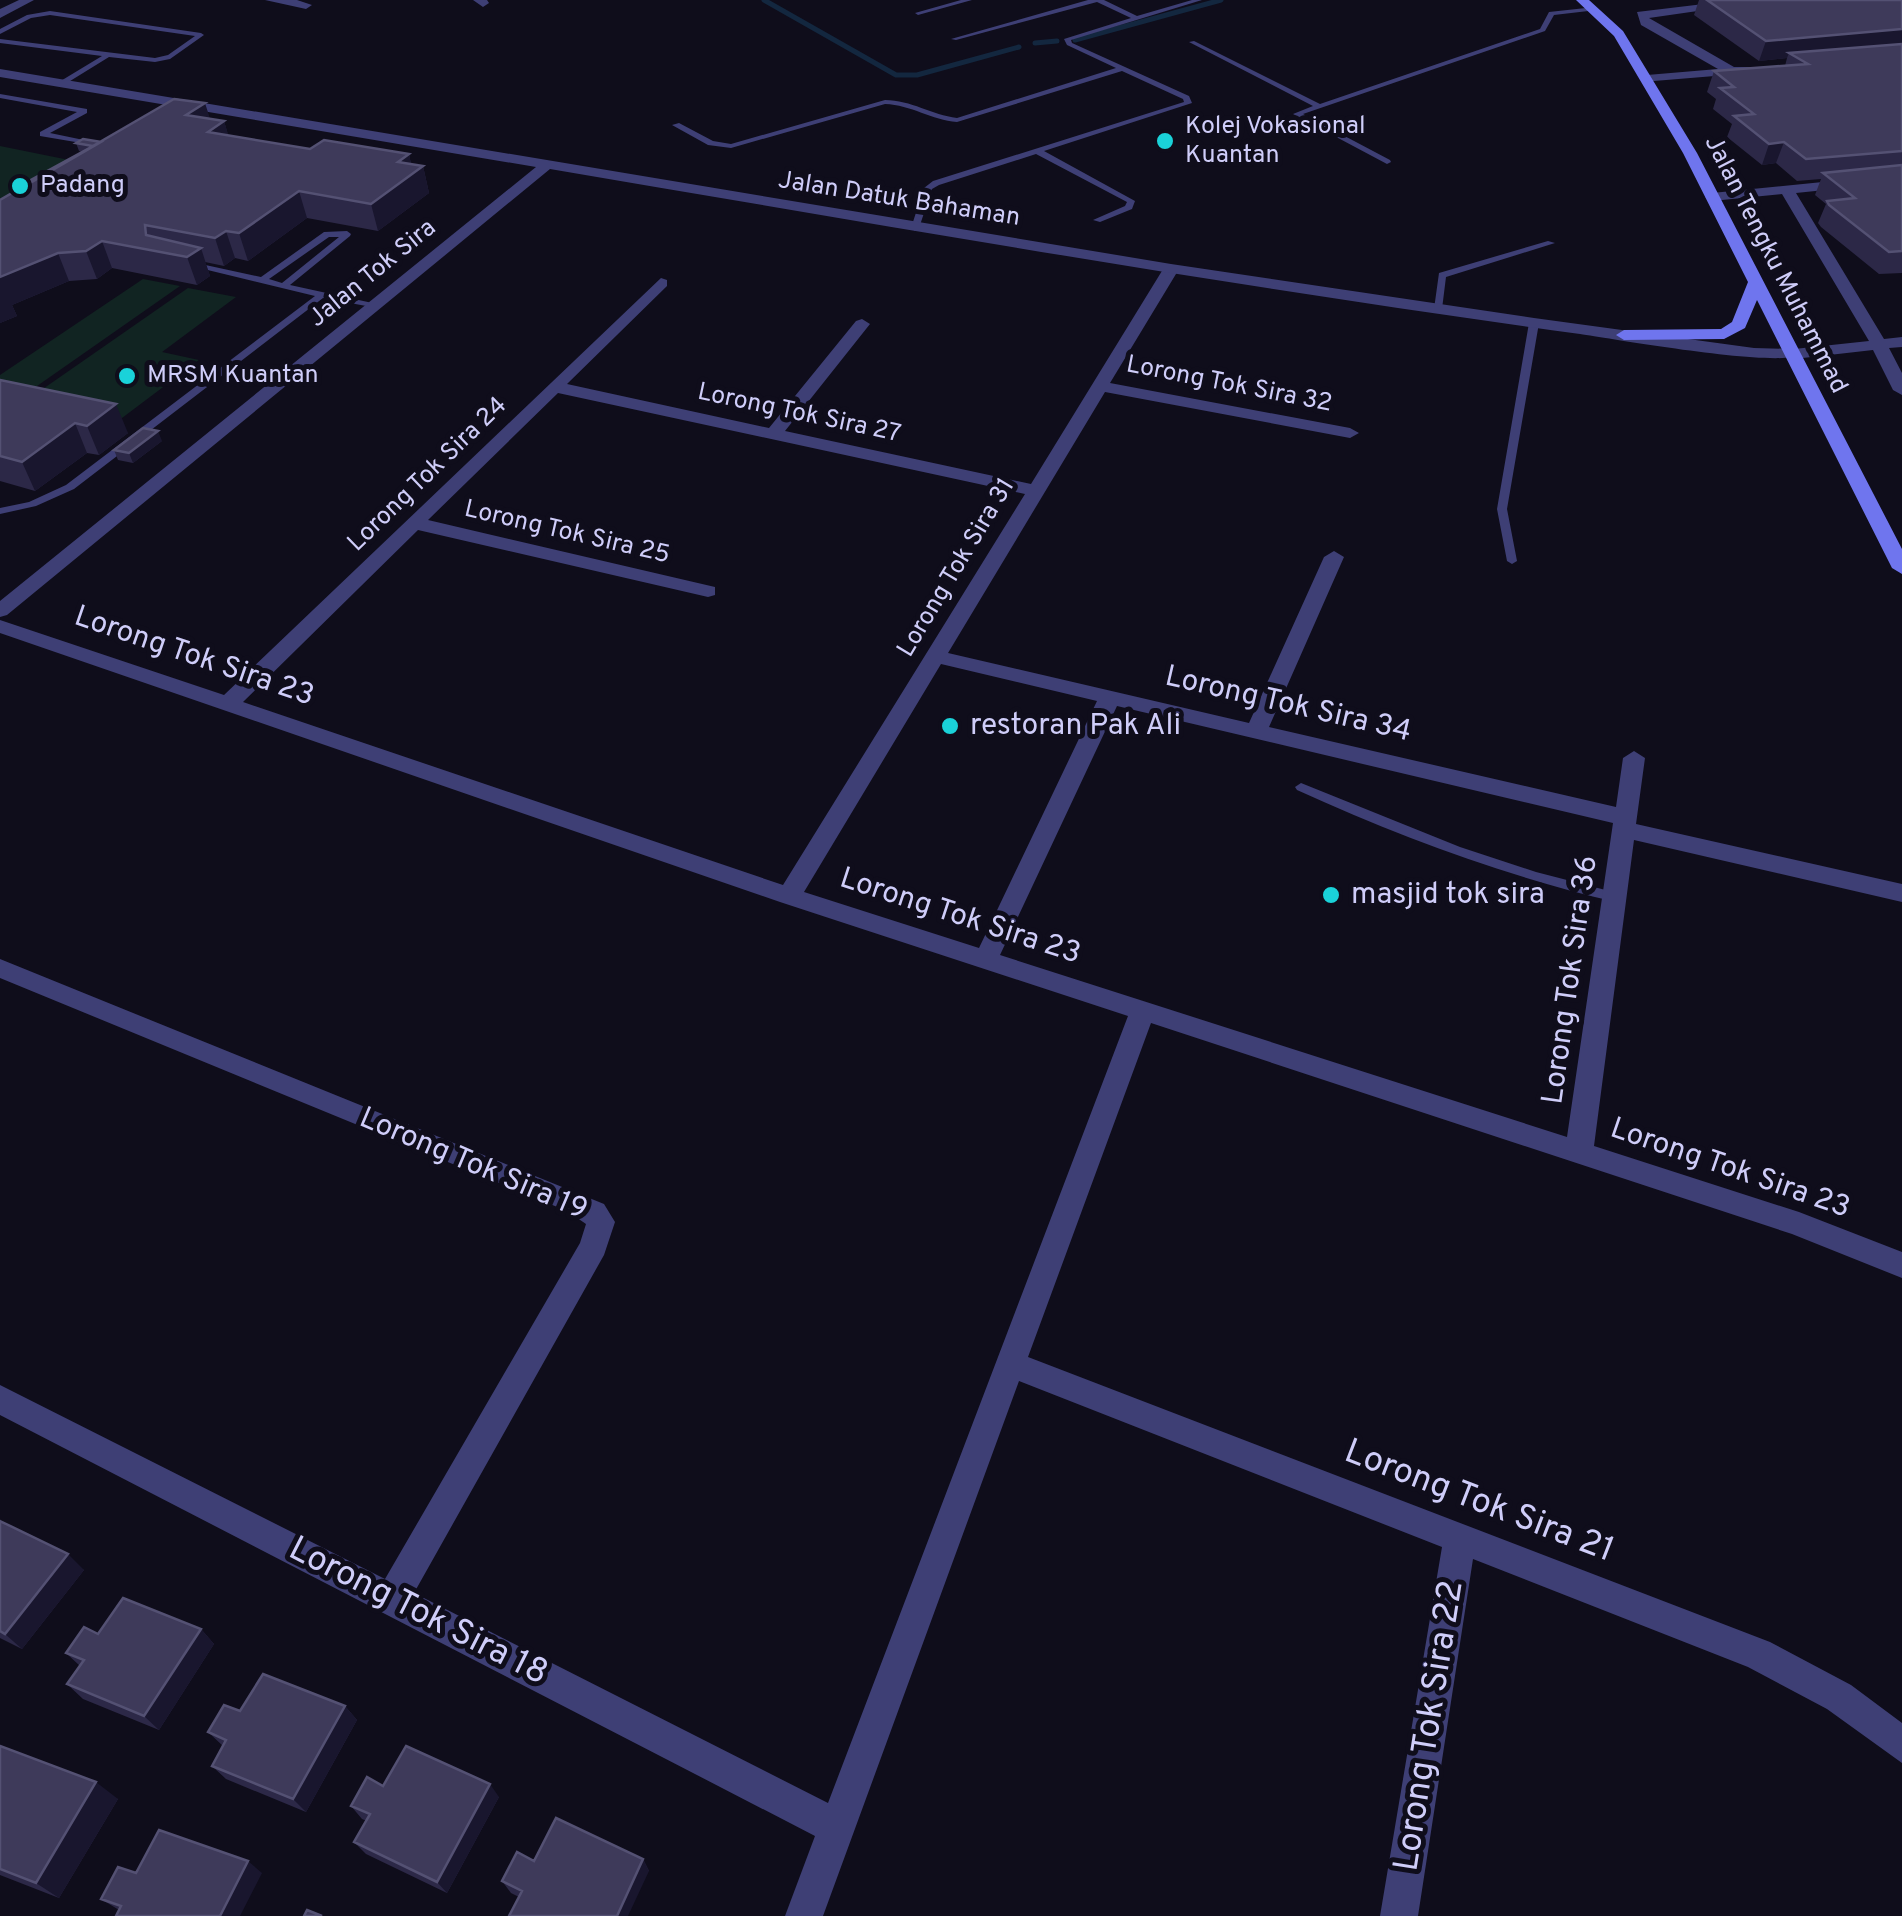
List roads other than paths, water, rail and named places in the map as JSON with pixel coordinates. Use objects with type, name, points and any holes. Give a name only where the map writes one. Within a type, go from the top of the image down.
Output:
[{"type":"main road","name":"Jalan Tengku Muhammad","points":[[1588,4],[1619,34],[1650,84],[1794,354],[1902,568]]},
{"type":"main road","points":[[1624,335],[1724,334],[1739,324],[1756,282]]},
{"type":"street","points":[[0,14],[28,0]]},
{"type":"street","points":[[271,0],[306,5]]},
{"type":"street","points":[[1748,81],[1645,22],[1641,15],[1768,0]]},
{"type":"street","points":[[1733,72],[1769,74],[1748,81],[1650,84],[1733,72]]},
{"type":"street","name":"Jalan Datuk Bahaman","points":[[0,73],[193,112],[1171,269],[1534,323],[1794,354],[1902,342]]},
{"type":"street","name":"Jalan Tok Sira","points":[[0,611],[545,167]]},
{"type":"street","points":[[1712,197],[1902,178]]},
{"type":"street","points":[[1787,190],[1902,390]]},
{"type":"street","name":"Lorong Tok Sira 31","points":[[789,896],[1171,269]]},
{"type":"street","name":"Lorong Tok Sira 24","points":[[229,702],[661,283]]},
{"type":"street","points":[[774,433],[862,324]]},
{"type":"street","name":"Lorong Tok Sira 32","points":[[1099,386],[1350,433]]},
{"type":"street","name":"Lorong Tok Sira 27","points":[[554,387],[1034,490]]},
{"type":"street","name":"Lorong Tok Sira 25","points":[[414,523],[708,591]]},
{"type":"street","points":[[1256,731],[1334,557]]},
{"type":"street","name":"Lorong Tok Sira 23","points":[[0,626],[789,896],[1799,1224],[1902,1265]]},
{"type":"street","name":"Lorong Tok Sira 34","points":[[933,656],[1256,731],[1902,893]]},
{"type":"street","points":[[986,959],[1110,697]]},
{"type":"street","name":"Lorong Tok Sira 36","points":[[1578,1152],[1634,758]]},
{"type":"street","name":"Lorong Tok Sira 19","points":[[0,968],[577,1204],[594,1212],[601,1222],[594,1246],[392,1599]]},
{"type":"street","points":[[804,1916],[1143,1010]]},
{"type":"street","name":"Lorong Tok Sira 21","points":[[1011,1364],[1460,1536],[1800,1674],[1902,1745]]},
{"type":"street","name":"Lorong Tok Sira 18","points":[[0,1399],[836,1827]]},
{"type":"street","name":"Lorong Tok Sira 22","points":[[1400,1916],[1460,1536]]},
{"type":"lane","points":[[918,13],[969,0]]},
{"type":"lane","points":[[954,38],[1097,0],[1136,18]]},
{"type":"lane","points":[[915,228],[928,188],[936,183],[1188,104],[1186,98],[1067,39],[1199,0]]},
{"type":"lane","points":[[1387,162],[1298,118],[1297,114],[1543,30],[1551,13],[1588,4]]},
{"type":"lane","points":[[0,32],[29,16],[50,13],[201,35],[163,59],[106,56],[0,41]]},
{"type":"lane","points":[[1192,42],[1319,106]]},
{"type":"lane","points":[[62,84],[106,56]]},
{"type":"lane","points":[[676,125],[711,143],[731,146],[885,102],[909,105],[939,120],[957,120],[1122,69]]},
{"type":"lane","points":[[0,96],[84,111],[43,134],[112,146]]},
{"type":"lane","points":[[1039,152],[1131,201],[1129,207],[1097,220]]},
{"type":"lane","points":[[264,279],[327,234],[348,234],[285,284]]},
{"type":"lane","points":[[1438,309],[1442,275],[1551,243]]},
{"type":"lane","points":[[177,260],[285,284],[319,297],[374,306]]},
{"type":"lane","points":[[0,510],[32,504],[70,486],[319,297]]},
{"type":"lane","points":[[1512,561],[1502,509],[1534,323]]},
{"type":"lane","points":[[1301,787],[1417,840],[1478,862],[1616,897]]},
{"type":"waterway","points":[[764,0],[896,75],[917,75],[1019,47]]},
{"type":"waterway","points":[[1075,40],[1221,0]]},
{"type":"waterway","points":[[1035,43],[1057,41]]},
{"type":"place","name":"Kolej Vokasional Kuantan","points":[[1165,141]]},
{"type":"place","name":"Padang","points":[[20,186]]},
{"type":"place","name":"MRSM Kuantan","points":[[127,376]]},
{"type":"place","name":"restoran Pak Ali","points":[[950,726]]},
{"type":"place","name":"masjid tok sira","points":[[1331,895]]}]
